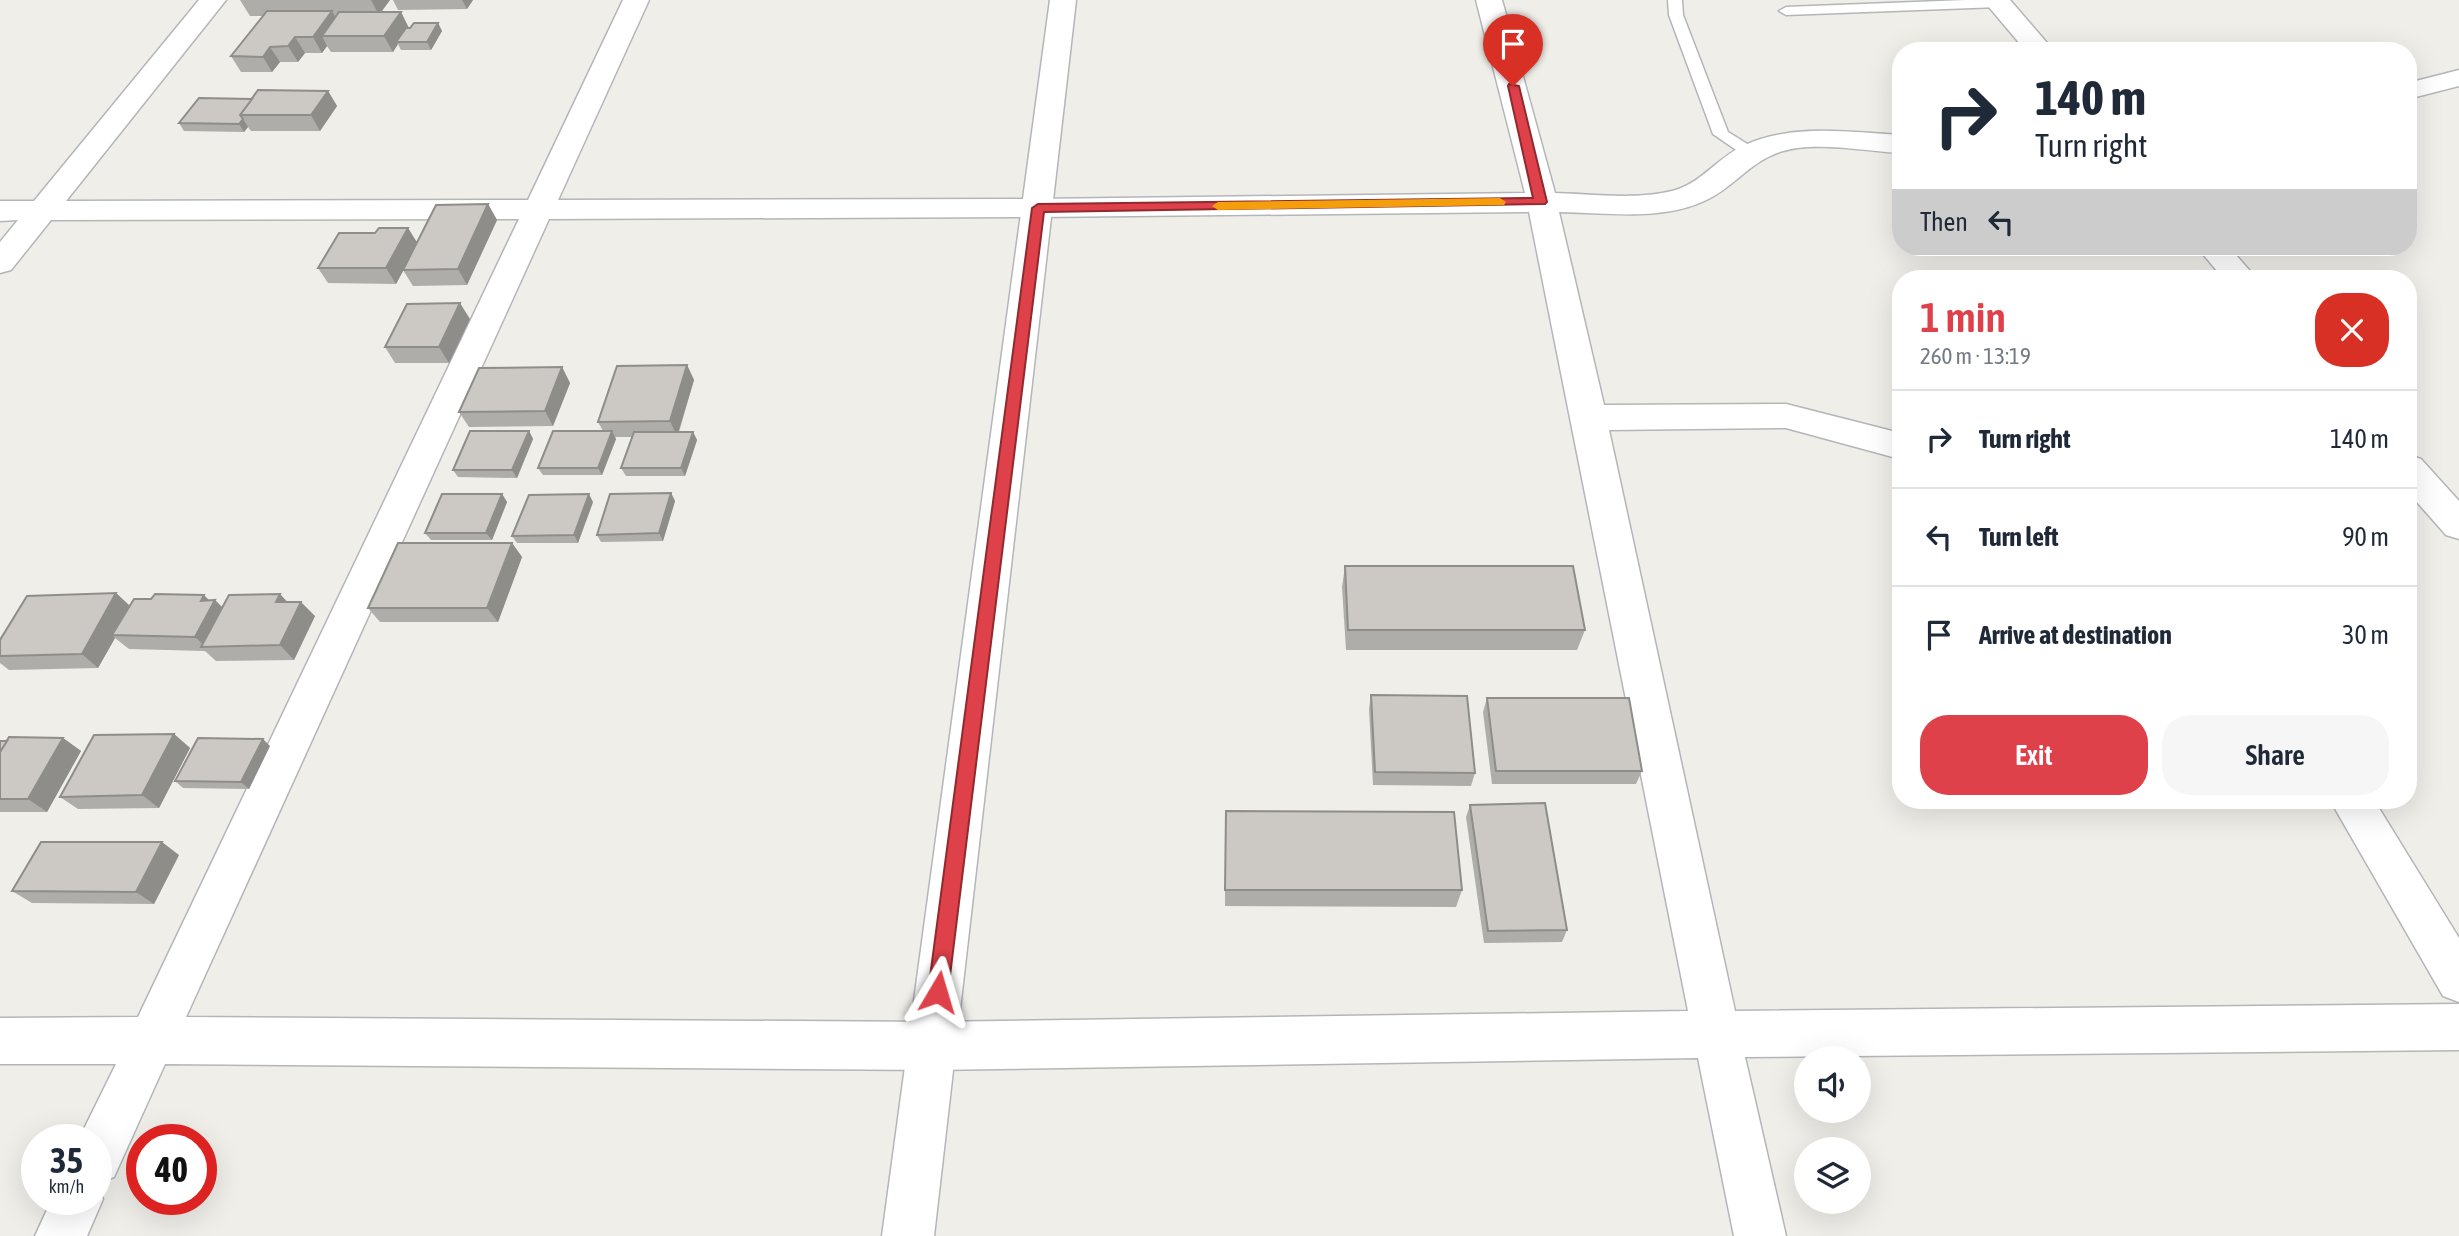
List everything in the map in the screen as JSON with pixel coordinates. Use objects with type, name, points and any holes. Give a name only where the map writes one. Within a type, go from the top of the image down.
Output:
[{"type":"street","points":[[0,263],[213,0]]},
{"type":"street","points":[[112,1124],[636,0]]},
{"type":"street","points":[[908,1236],[1063,0]]},
{"type":"street","points":[[1489,0],[1508,63],[1589,418],[1760,1236]]},
{"type":"street","points":[[1998,1],[2033,42]]},
{"type":"street","points":[[2417,89],[2459,78]]},
{"type":"street","points":[[0,211],[1038,208],[1540,202],[1644,204],[1675,200],[1700,191],[1751,153],[1779,142],[1808,139],[1892,144]]},
{"type":"street","points":[[2220,256],[2233,270]]},
{"type":"street","points":[[1589,418],[1786,416],[1892,444]]},
{"type":"street","points":[[2417,478],[2459,525]]},
{"type":"street","points":[[2356,809],[2459,980]]},
{"type":"street","points":[[0,1041],[931,1046],[1716,1034],[2459,1027]]},
{"type":"street","points":[[61,1236],[71,1215]]},
{"type":"lane","points":[[1675,0],[1676,15],[1721,134],[1751,153]]},
{"type":"lane","points":[[1786,11],[1998,1]]},
{"type":"building","points":[[267,11],[332,11],[313,37],[295,37],[288,46],[270,47],[263,57],[231,56]]},
{"type":"building","points":[[339,12],[401,12],[384,36],[322,36]]},
{"type":"building","points":[[414,23],[438,23],[427,42],[396,42],[406,28],[410,28]]},
{"type":"building","points":[[258,90],[328,91],[311,115],[240,115]]},
{"type":"building","points":[[199,98],[252,99],[240,115],[243,119],[239,124],[179,123]]},
{"type":"building","points":[[488,204],[458,269],[403,270],[436,205]]},
{"type":"building","points":[[379,228],[408,228],[386,268],[318,268],[339,233],[375,233]]},
{"type":"building","points":[[460,303],[439,347],[385,347],[407,304]]},
{"type":"building","points":[[687,365],[670,421],[598,422],[617,366]]},
{"type":"building","points":[[562,367],[545,411],[459,412],[479,368]]},
{"type":"building","points":[[470,431],[529,431],[512,470],[453,470]]},
{"type":"building","points":[[553,431],[612,431],[598,468],[538,468]]},
{"type":"building","points":[[634,432],[693,432],[681,468],[621,468]]},
{"type":"building","points":[[671,493],[659,533],[597,535],[610,494]]},
{"type":"building","points":[[442,494],[502,494],[486,533],[425,533]]},
{"type":"building","points":[[589,494],[574,535],[512,536],[529,495]]},
{"type":"building","points":[[398,543],[512,543],[487,608],[368,608]]},
{"type":"building","points":[[1345,566],[1573,566],[1585,630],[1348,630]]},
{"type":"building","points":[[116,593],[82,654],[0,656],[0,640],[27,596]]},
{"type":"building","points":[[155,594],[204,595],[201,601],[215,600],[195,637],[112,635],[134,599],[151,599]]},
{"type":"building","points":[[280,594],[276,602],[301,602],[280,645],[201,647],[229,595]]},
{"type":"building","points":[[1371,695],[1467,696],[1475,773],[1375,772]]},
{"type":"building","points":[[1487,698],[1629,698],[1642,771],[1496,771]]},
{"type":"building","points":[[174,734],[142,795],[60,797],[94,735]]},
{"type":"building","points":[[9,737],[63,738],[28,799],[0,799],[0,752]]},
{"type":"building","points":[[198,738],[263,739],[241,782],[175,781]]},
{"type":"building","points":[[0,741],[7,741],[0,752]]},
{"type":"building","points":[[1545,803],[1567,930],[1488,931],[1470,805]]},
{"type":"building","points":[[1226,811],[1454,812],[1462,890],[1225,890]]},
{"type":"building","points":[[41,842],[162,842],[136,892],[12,891]]},
{"type":"slow traffic","points":[[1218,206],[1500,202]]},
{"type":"route","points":[[938,992],[1038,208],[1540,202],[1513,86]]}]
